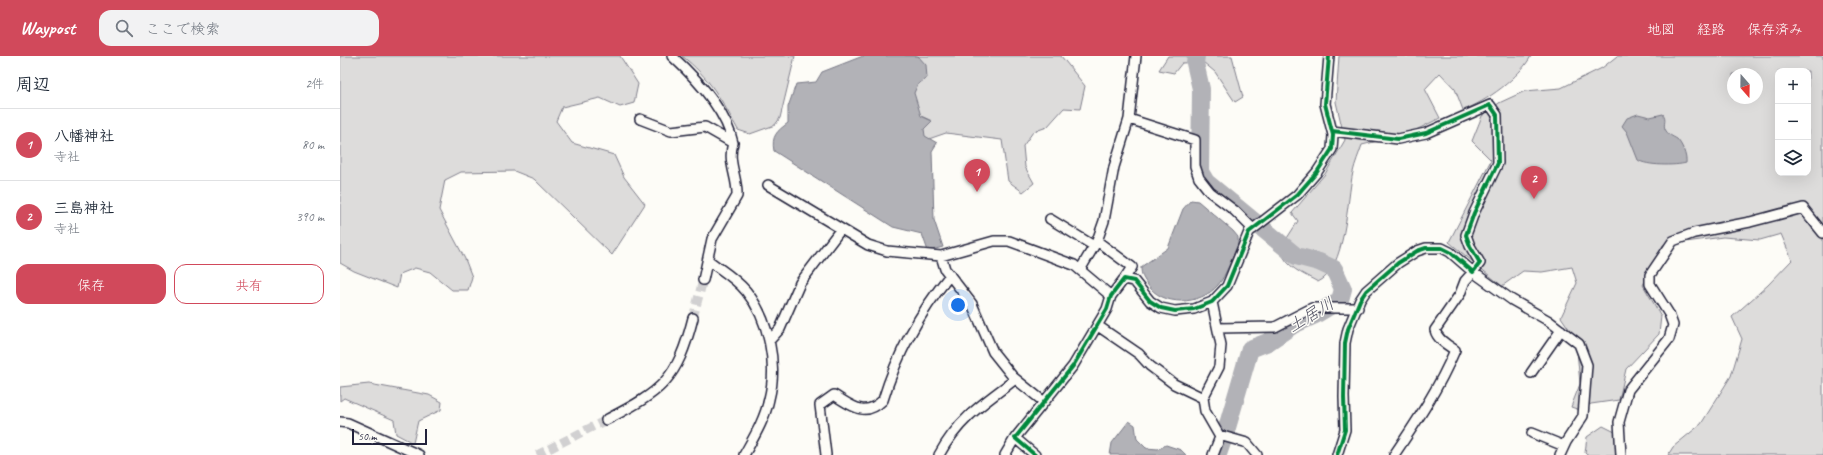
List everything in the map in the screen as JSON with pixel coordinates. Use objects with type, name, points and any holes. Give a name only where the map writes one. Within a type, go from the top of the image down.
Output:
[{"type":"street","points":[[672,56],[695,79],[716,107],[731,130],[733,143],[731,150],[731,169],[737,189],[737,196],[712,238],[703,280]]},
{"type":"street","points":[[1080,270],[1095,244],[1104,221],[1110,198],[1114,167],[1129,119],[1136,56]]},
{"type":"street","points":[[1124,279],[1134,281],[1150,301],[1162,308],[1175,311],[1188,310],[1212,302],[1227,286],[1249,232],[1297,195],[1306,186],[1332,149],[1332,131],[1325,104],[1329,56]]},
{"type":"street","points":[[1332,131],[1398,140],[1426,133],[1490,105],[1498,115],[1498,163],[1474,214],[1466,235],[1480,264],[1465,281],[1460,294],[1435,330],[1440,339],[1455,350],[1420,416],[1394,455]]},
{"type":"street","points":[[640,119],[671,131],[705,127],[733,143]]},
{"type":"street","points":[[1129,119],[1195,140],[1195,166],[1199,178],[1210,192],[1235,211],[1253,229]]},
{"type":"street","points":[[768,185],[868,245],[887,251],[941,256],[994,240],[1009,241],[1074,265],[1111,296]]},
{"type":"street","points":[[1621,455],[1619,422],[1628,390],[1669,339],[1673,325],[1669,314],[1650,284],[1650,275],[1673,241],[1694,233],[1750,222],[1803,208],[1823,233]]},
{"type":"street","points":[[1005,455],[1015,438],[1073,366],[1098,326],[1107,309],[1111,296],[1132,266],[1050,219]]},
{"type":"street","points":[[769,341],[780,328],[800,283],[841,229]]},
{"type":"street","points":[[1337,455],[1345,430],[1345,343],[1348,329],[1358,308],[1360,300],[1366,290],[1398,263],[1417,251],[1426,248],[1442,248],[1450,252],[1473,272],[1512,300],[1562,330],[1579,344],[1587,365],[1583,416],[1560,455]]},
{"type":"street","points":[[941,256],[945,269],[972,304],[993,352],[1013,377],[1044,402]]},
{"type":"street","points":[[708,260],[733,278],[746,291],[756,306],[769,341],[772,380],[769,399],[756,434],[744,455]]},
{"type":"street","points":[[826,455],[820,405],[834,395],[855,407],[864,410],[876,407],[883,400],[912,329],[935,293],[950,275]]},
{"type":"street","points":[[1212,302],[1221,345],[1219,367],[1203,398],[1205,411],[1220,435],[1247,443],[1257,455]]},
{"type":"street","points":[[1218,328],[1274,327],[1283,324],[1312,308],[1358,308]]},
{"type":"street","points":[[606,420],[652,395],[664,384],[682,356],[693,318]]},
{"type":"street","points":[[1098,326],[1139,354],[1150,366],[1174,384],[1203,398]]},
{"type":"street","points":[[1531,373],[1562,330]]},
{"type":"street","points":[[940,455],[948,440],[966,417],[1013,381],[1013,377]]},
{"type":"street","points":[[340,422],[348,423],[419,455]]},
{"type":"street","points":[[1532,433],[1564,446]]},
{"type":"street","points":[[1213,455],[1220,435]]},
{"type":"street","points":[[1015,438],[1035,455]]},
{"type":"shaded area","points":[[340,56],[620,56],[638,84],[634,103],[620,107],[600,98],[562,107],[556,121],[572,143],[614,155],[624,177],[645,204],[612,255],[534,179],[514,171],[461,172],[445,180],[439,210],[465,259],[472,277],[468,290],[452,290],[430,272],[415,268],[400,274],[397,288],[354,271],[340,263]]},
{"type":"shaded area","points":[[682,56],[795,56],[780,118],[775,125],[750,134],[738,130],[714,90],[700,72]]},
{"type":"shaded area","points":[[863,56],[918,56],[926,65],[927,78],[918,84],[914,93],[921,116],[932,121],[924,129],[925,136],[937,143],[932,151],[934,220],[943,247],[928,251],[922,234],[893,227],[774,151],[773,141],[776,134],[788,123],[788,107],[796,84],[816,82],[822,72]]},
{"type":"shaded area","points":[[905,56],[1061,56],[1085,86],[1080,109],[1064,108],[1047,127],[1033,132],[1023,146],[1025,167],[1034,183],[1023,192],[1008,181],[1002,140],[946,133],[920,142],[904,99]]},
{"type":"shaded area","points":[[1168,56],[1232,56],[1243,97],[1235,102],[1215,72],[1203,62],[1182,63],[1174,73],[1159,70]]},
{"type":"shaded area","points":[[1339,56],[1531,56],[1519,72],[1502,88],[1482,101],[1463,110],[1455,89],[1440,73],[1425,89],[1440,118],[1410,133],[1362,145],[1353,172],[1347,216],[1340,249],[1334,264],[1327,275],[1318,282],[1290,265],[1286,261],[1280,249],[1298,221],[1292,213],[1325,174],[1345,140],[1336,102]]},
{"type":"shaded area","points":[[1617,56],[1823,56],[1823,455],[1668,455],[1673,447],[1701,424],[1731,376],[1742,339],[1732,317],[1768,285],[1792,260],[1781,234],[1760,240],[1723,237],[1663,245],[1643,285],[1661,316],[1659,334],[1626,369],[1619,400],[1591,404],[1580,410],[1571,407],[1580,384],[1576,339],[1561,317],[1577,283],[1572,267],[1542,272],[1523,271],[1502,286],[1449,242],[1491,160],[1472,141],[1482,116],[1499,103],[1525,91],[1561,88],[1602,68]]},
{"type":"shaded area","points":[[1638,114],[1650,117],[1663,114],[1665,118],[1665,129],[1681,144],[1685,154],[1686,163],[1661,165],[1638,160],[1627,132],[1622,126],[1627,118]]},
{"type":"shaded area","points":[[1191,200],[1198,201],[1233,231],[1238,237],[1238,244],[1224,276],[1218,285],[1210,292],[1192,300],[1171,300],[1154,292],[1143,278],[1141,267],[1168,248],[1183,209]]},
{"type":"shaded area","points":[[369,384],[429,395],[442,402],[441,410],[418,421],[413,443],[396,434],[394,420],[344,398],[340,401],[340,387]]},
{"type":"shaded area","points":[[1129,421],[1135,425],[1137,439],[1146,448],[1158,449],[1166,445],[1181,450],[1186,455],[1110,455],[1112,443]]},
{"type":"shaded area","points":[[1603,426],[1615,432],[1616,455],[1587,455],[1585,453],[1587,437]]},
{"type":"waterway","name":"土居川","points":[[1196,56],[1195,63],[1201,89],[1200,172],[1206,182],[1296,256],[1319,262],[1334,269],[1343,289],[1340,300],[1315,315],[1293,325],[1268,342],[1250,349],[1218,454]]},
{"type":"tunnel","points":[[693,318],[703,280]]},
{"type":"tunnel","points":[[537,455],[606,420]]},
{"type":"cycle path","points":[[1035,455],[1015,438],[1073,366],[1107,309],[1111,296],[1124,279],[1134,281],[1150,301],[1161,308],[1175,311],[1194,309],[1212,302],[1227,286],[1249,232],[1297,195],[1317,172],[1332,149],[1333,135],[1325,104],[1329,56]]},
{"type":"cycle path","points":[[1332,131],[1398,139],[1426,133],[1490,105],[1497,115],[1498,163],[1474,213],[1466,235],[1470,246],[1480,263],[1473,272],[1450,252],[1442,248],[1426,248],[1417,251],[1398,263],[1366,291],[1360,300],[1348,329],[1345,343],[1345,430],[1337,455]]},
{"type":"place","name":"八幡神社","points":[[977,192]]},
{"type":"place","name":"三島神社","points":[[1534,199]]}]
